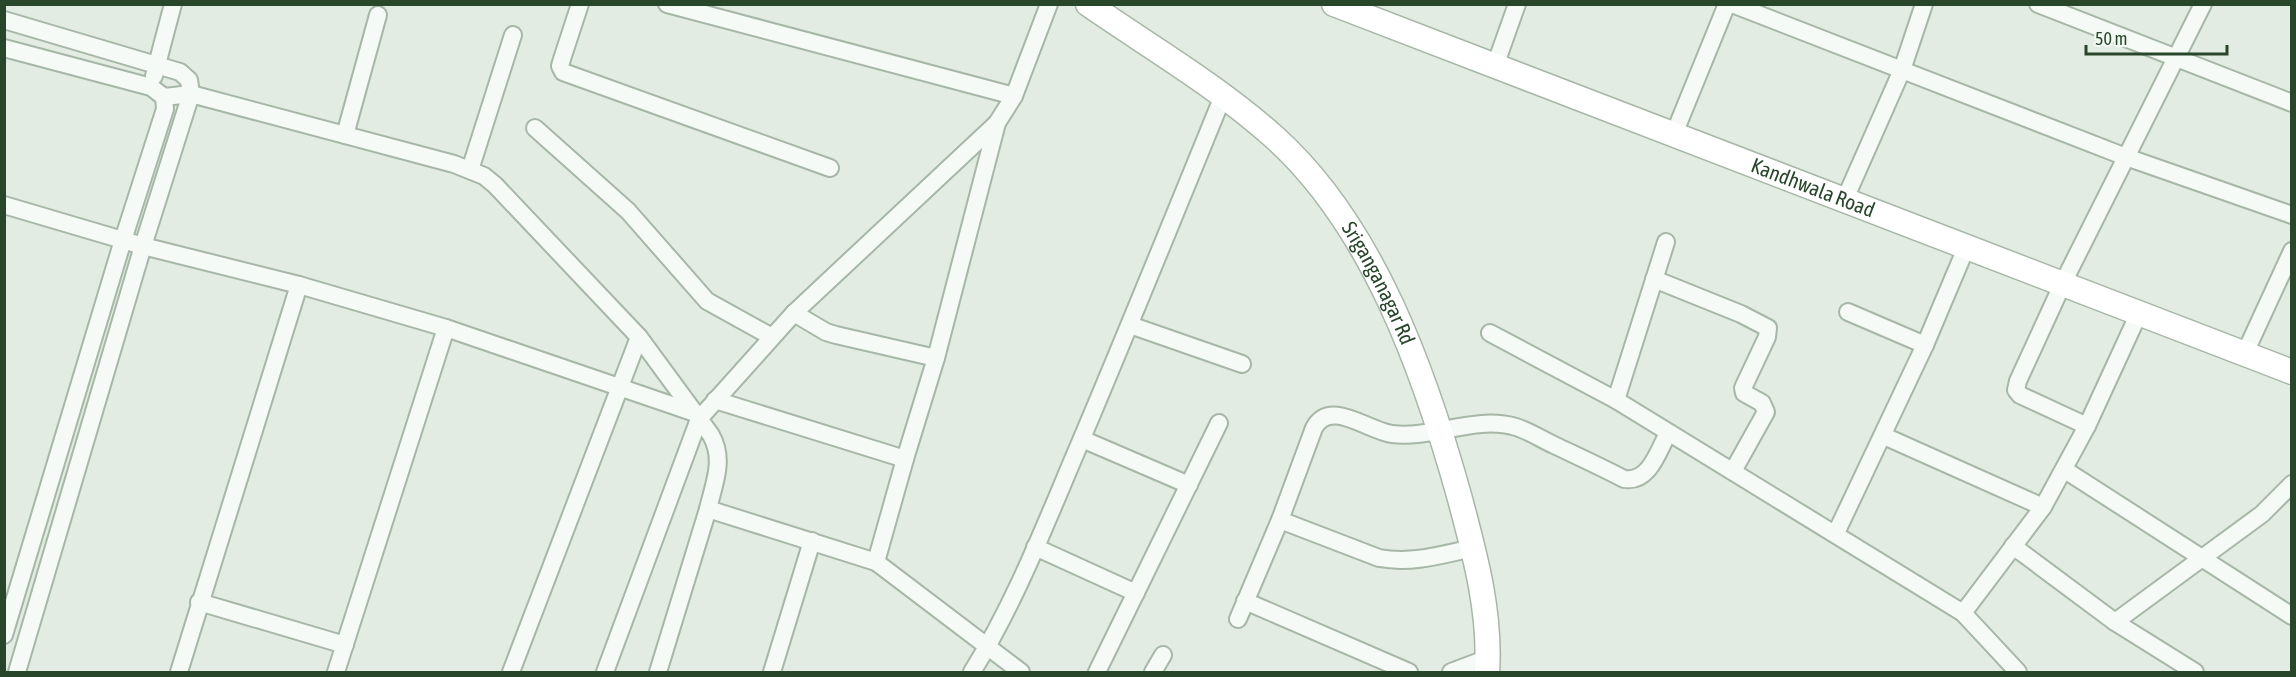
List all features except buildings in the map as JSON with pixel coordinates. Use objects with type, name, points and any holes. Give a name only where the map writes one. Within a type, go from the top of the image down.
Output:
[{"type":"street","points":[[4,635],[123,240],[163,117],[165,109],[157,92],[156,65],[173,4]]},
{"type":"street","points":[[580,4],[560,66],[563,72],[830,168]]},
{"type":"street","points":[[667,4],[1014,96]]},
{"type":"street","points":[[604,672],[697,416],[715,400],[794,313],[997,123],[1014,96],[1049,4]]},
{"type":"street","name":"Sriganganagar Rd","points":[[1088,4],[1223,96],[1274,136],[1309,173],[1358,239],[1378,278],[1427,390],[1441,430],[1473,548],[1487,619],[1488,665]]},
{"type":"street","name":"Kandhwala Road","points":[[1334,4],[2292,372]]},
{"type":"street","points":[[1495,66],[1517,4]]},
{"type":"street","points":[[1674,134],[1726,4]]},
{"type":"street","points":[[1732,4],[2126,157],[2292,215]]},
{"type":"street","points":[[1845,199],[1902,70],[1924,4]]},
{"type":"street","points":[[2038,4],[2058,8],[2174,59],[2292,103]]},
{"type":"street","points":[[2087,426],[2020,395],[2016,390],[2062,283],[2203,4]]},
{"type":"street","points":[[345,135],[378,15]]},
{"type":"street","points":[[4,20],[186,75],[191,94],[143,246],[17,672]]},
{"type":"street","points":[[21,52],[30,27]]},
{"type":"street","points":[[470,170],[513,35]]},
{"type":"street","points":[[4,48],[157,92],[191,94],[345,135],[470,170],[495,185],[639,337],[717,447],[719,459],[708,509],[658,672]]},
{"type":"street","points":[[972,672],[988,646],[1035,548],[1130,325],[1223,96]]},
{"type":"street","points":[[876,562],[936,358],[997,123]]},
{"type":"street","points":[[534,128],[628,211],[707,301],[772,337]]},
{"type":"street","points":[[4,205],[143,246],[299,285],[446,328],[697,416]]},
{"type":"street","points":[[1616,400],[1666,242]]},
{"type":"street","points":[[1836,533],[1884,436],[1966,248]]},
{"type":"street","points":[[2245,353],[2292,251]]},
{"type":"street","points":[[1654,279],[1741,314],[1768,328],[1767,337],[1743,388],[1744,393],[1762,403],[1766,412],[1732,471]]},
{"type":"street","points":[[179,672],[299,285]]},
{"type":"street","points":[[1848,312],[1925,345]]},
{"type":"street","points":[[794,313],[826,332],[936,358]]},
{"type":"street","points":[[1963,613],[2043,507],[2065,470],[2139,313]]},
{"type":"street","points":[[1130,325],[1242,364]]},
{"type":"street","points":[[336,672],[446,328]]},
{"type":"street","points":[[1490,333],[1616,400],[1963,613],[2018,672]]},
{"type":"street","points":[[511,672],[639,337]]},
{"type":"street","points":[[715,400],[905,459]]},
{"type":"street","points":[[1238,619],[1280,520],[1314,428],[1318,420],[1325,416],[1337,415],[1379,432],[1408,435],[1486,425],[1515,427],[1624,479],[1633,481],[1642,477],[1646,472],[1668,433]]},
{"type":"street","points":[[1097,672],[1219,423]]},
{"type":"street","points":[[1884,436],[2043,507]]},
{"type":"street","points":[[1082,439],[1189,485]]},
{"type":"street","points":[[2065,470],[2292,615]]},
{"type":"street","points":[[2115,622],[2262,514],[2292,484]]},
{"type":"street","points":[[708,509],[876,562],[1021,672]]},
{"type":"street","points":[[1280,520],[1379,558],[1396,561],[1425,559],[1473,548]]},
{"type":"street","points":[[772,672],[812,541]]},
{"type":"street","points":[[2013,546],[2115,622],[2196,672]]},
{"type":"street","points":[[1035,548],[1136,593]]},
{"type":"street","points":[[21,580],[43,585]]},
{"type":"street","points":[[199,602],[345,645]]},
{"type":"street","points":[[1245,602],[1409,672]]},
{"type":"street","points":[[1153,672],[1163,656]]},
{"type":"street","points":[[1451,672],[1488,665]]}]
